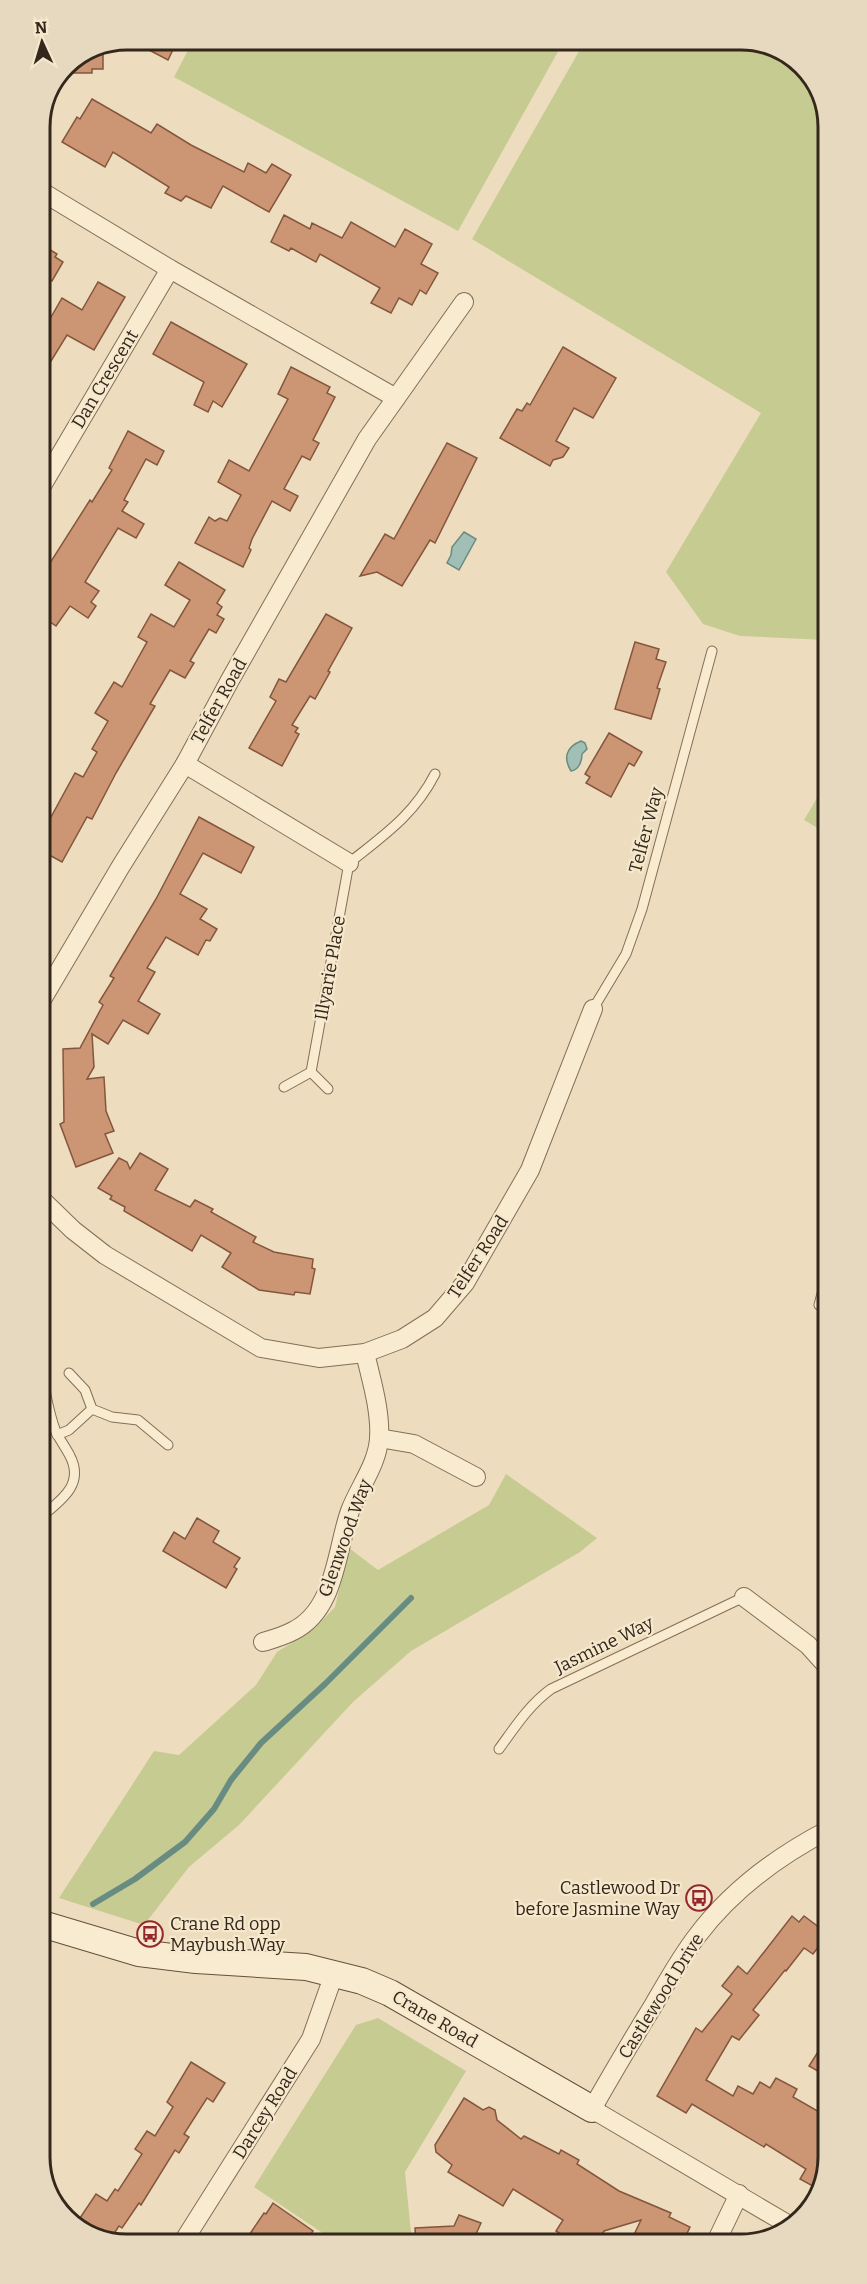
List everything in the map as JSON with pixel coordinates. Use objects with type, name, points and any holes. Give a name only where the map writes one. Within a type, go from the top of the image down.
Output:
[{"type":"street","points":[[50,197],[170,269],[396,398]]},
{"type":"street","name":"Dan Crescent","points":[[50,472],[170,269]]},
{"type":"street","name":"Telfer Road","points":[[50,986],[185,764],[230,680],[362,449],[464,302]]},
{"type":"street","points":[[185,764],[349,863]]},
{"type":"street","name":"Telfer Road","points":[[50,1208],[73,1230],[105,1254],[261,1348],[319,1358],[365,1353],[402,1339],[435,1318],[465,1283],[530,1170],[593,1009]]},
{"type":"street","name":"Glenwood Way","points":[[263,1642],[295,1630],[316,1612],[330,1587],[351,1510],[374,1462],[379,1438],[377,1413],[365,1353]]},
{"type":"street","points":[[379,1438],[414,1444],[476,1477]]},
{"type":"street","points":[[744,1597],[808,1646],[818,1657]]},
{"type":"street","name":"Castlewood Drive","points":[[592,2109],[674,1970],[697,1936],[731,1898],[763,1870],[818,1835]]},
{"type":"street","name":"Crane Road","points":[[50,1929],[139,1953],[195,1960],[306,1967],[362,1982],[390,1993],[783,2222]]},
{"type":"street","name":"Darcey Road","points":[[188,2234],[311,2039],[334,1974]]},
{"type":"street","points":[[720,2234],[739,2194]]},
{"type":"lane","name":"Telfer Way","points":[[593,1009],[626,954],[642,909],[712,651]]},
{"type":"lane","points":[[349,863],[396,826],[411,811],[425,794],[435,774]]},
{"type":"lane","name":"Illyarie Place","points":[[311,1072],[349,863]]},
{"type":"lane","points":[[284,1087],[311,1072],[328,1089]]},
{"type":"lane","points":[[69,1373],[85,1390],[92,1409],[112,1417],[138,1420],[168,1444]]},
{"type":"lane","points":[[57,1435],[69,1430],[92,1409]]},
{"type":"lane","points":[[50,1414],[57,1435],[72,1459],[74,1473],[73,1486],[66,1496],[50,1509]]},
{"type":"lane","name":"Jasmine Way","points":[[500,1749],[526,1712],[538,1698],[551,1689],[744,1597]]},
{"type":"green space","points":[[189,49],[559,50],[458,231],[174,77]]},
{"type":"green space","points":[[580,50],[756,51],[770,55],[795,72],[810,92],[818,126],[818,640],[740,636],[703,624],[666,572],[761,413],[472,239]]},
{"type":"green space","points":[[818,796],[818,828],[804,820]]},
{"type":"green space","points":[[506,1474],[597,1538],[580,1552],[411,1651],[353,1702],[239,1825],[189,1867],[144,1925],[59,1898],[154,1751],[179,1755],[256,1685],[277,1652],[314,1629],[335,1607],[349,1548],[378,1570],[489,1505]]},
{"type":"green space","points":[[378,2018],[466,2071],[405,2172],[411,2234],[324,2234],[254,2187],[356,2025]]},
{"type":"water","points":[[464,532],[476,539],[459,570],[447,563],[452,547]]},
{"type":"water","points":[[581,741],[585,743],[587,749],[582,754],[578,767],[571,771],[567,762],[567,753],[572,746]]},
{"type":"building","points":[[147,49],[173,49],[168,60]]},
{"type":"building","points":[[103,53],[103,69],[92,69],[92,73],[71,73],[84,62]]},
{"type":"building","points":[[92,99],[151,133],[157,124],[191,145],[244,172],[248,163],[266,173],[272,164],[291,175],[269,212],[223,186],[211,208],[186,196],[181,201],[165,193],[169,187],[113,152],[105,167],[62,142],[77,117],[80,119]]},
{"type":"building","points":[[284,215],[310,229],[312,223],[342,238],[351,222],[395,247],[405,229],[432,244],[421,264],[438,273],[426,294],[420,290],[412,305],[399,298],[391,313],[371,303],[380,288],[320,254],[316,262],[291,248],[289,251],[271,242]]},
{"type":"building","points":[[50,250],[57,254],[55,257],[63,262],[52,281],[50,280]]},
{"type":"building","points":[[98,282],[125,297],[94,350],[67,335],[50,363],[50,319],[62,298],[82,310]]},
{"type":"building","points":[[171,322],[247,364],[222,407],[213,401],[208,412],[194,405],[204,382],[153,354]]},
{"type":"building","points":[[563,347],[616,378],[593,418],[574,408],[556,441],[569,448],[563,457],[553,460],[550,466],[500,438],[517,409],[522,411],[527,403],[530,405]]},
{"type":"building","points":[[291,367],[330,387],[327,393],[335,397],[313,440],[319,443],[310,460],[302,456],[284,489],[298,496],[290,511],[272,501],[252,539],[249,548],[251,550],[243,567],[195,543],[209,517],[215,521],[220,518],[227,521],[241,495],[218,482],[229,460],[249,471],[288,399],[278,394]]},
{"type":"building","points":[[128,431],[164,451],[157,465],[146,459],[124,500],[128,502],[122,511],[144,524],[136,538],[118,528],[85,582],[99,591],[91,602],[96,606],[88,618],[70,606],[56,626],[50,622],[50,563],[112,470],[109,468]]},
{"type":"building","points":[[447,443],[477,458],[435,543],[430,540],[402,586],[377,572],[360,576],[385,534],[394,539]]},
{"type":"building","points":[[179,562],[225,590],[217,603],[222,607],[217,615],[224,619],[216,633],[209,629],[190,661],[194,663],[185,678],[170,670],[150,704],[155,706],[92,819],[87,817],[62,862],[50,855],[50,819],[75,773],[83,777],[97,752],[92,749],[108,721],[95,713],[114,682],[122,687],[147,642],[138,637],[151,614],[174,627],[190,600],[165,585]]},
{"type":"building","points":[[326,614],[352,628],[315,699],[310,696],[292,725],[298,728],[295,732],[299,734],[282,766],[249,748],[276,701],[270,697],[279,679],[286,682]]},
{"type":"building","points":[[635,642],[659,649],[656,659],[666,662],[657,688],[660,689],[651,719],[615,709]]},
{"type":"building","points":[[609,733],[642,752],[634,766],[629,763],[611,797],[586,783],[590,777],[585,774]]},
{"type":"building","points":[[199,817],[254,847],[241,873],[203,853],[180,894],[207,909],[200,919],[217,929],[210,941],[206,940],[198,955],[166,937],[147,968],[155,972],[138,1001],[160,1014],[148,1034],[123,1020],[108,1044],[92,1034],[94,1067],[87,1079],[104,1077],[106,1111],[114,1131],[105,1134],[113,1153],[76,1167],[60,1124],[64,1122],[63,1049],[80,1048],[103,1005],[99,1002],[114,978],[110,976],[156,899]]},
{"type":"building","points":[[140,1153],[168,1169],[155,1190],[190,1207],[195,1200],[213,1209],[211,1212],[256,1237],[253,1242],[274,1252],[313,1259],[312,1268],[315,1269],[310,1294],[295,1292],[294,1295],[259,1290],[222,1267],[231,1253],[201,1235],[192,1251],[124,1211],[125,1207],[110,1199],[112,1196],[98,1188],[119,1158],[127,1162],[130,1169]]},
{"type":"building","points":[[197,1518],[219,1531],[213,1542],[240,1558],[234,1567],[237,1569],[226,1588],[163,1551],[174,1532],[185,1539]]},
{"type":"building","points":[[792,1916],[799,1922],[804,1916],[818,1926],[818,1947],[813,1954],[804,1948],[785,1970],[753,2010],[759,2015],[739,2040],[732,2036],[706,2080],[733,2096],[738,2086],[753,2094],[760,2082],[770,2088],[776,2078],[797,2089],[793,2097],[818,2111],[818,2158],[812,2186],[800,2179],[806,2169],[766,2144],[764,2147],[692,2104],[686,2113],[657,2096],[696,2028],[702,2032],[732,1994],[722,1986],[738,1966],[747,1974]]},
{"type":"building","points":[[818,2052],[818,2071],[809,2066]]},
{"type":"building","points":[[191,2062],[225,2083],[213,2102],[207,2098],[184,2134],[189,2137],[179,2153],[175,2150],[141,2205],[139,2203],[122,2228],[119,2226],[114,2233],[111,2233],[92,2227],[80,2219],[96,2194],[107,2201],[115,2189],[118,2191],[142,2154],[135,2149],[147,2131],[155,2136],[173,2107],[167,2102]]},
{"type":"building","points":[[464,2098],[483,2110],[489,2107],[495,2110],[497,2120],[521,2139],[524,2136],[559,2154],[561,2150],[579,2160],[577,2164],[619,2191],[671,2213],[669,2217],[690,2227],[687,2234],[634,2234],[641,2220],[604,2231],[602,2234],[561,2234],[556,2231],[563,2220],[513,2189],[503,2206],[448,2172],[452,2165],[436,2152],[435,2145]]},
{"type":"building","points":[[273,2203],[313,2231],[311,2234],[250,2234],[264,2213],[266,2214]]},
{"type":"building","points":[[459,2215],[481,2223],[476,2234],[415,2234],[415,2228],[454,2226]]},
{"type":"waterway","points":[[93,1904],[135,1879],[185,1842],[214,1809],[231,1780],[261,1743],[325,1684],[411,1598]]},
{"type":"place","name":"Castlewood Dr before Jasmine Way","points":[[699,1898]]},
{"type":"place","name":"Crane Rd opp Maybush Way","points":[[150,1934]]}]
